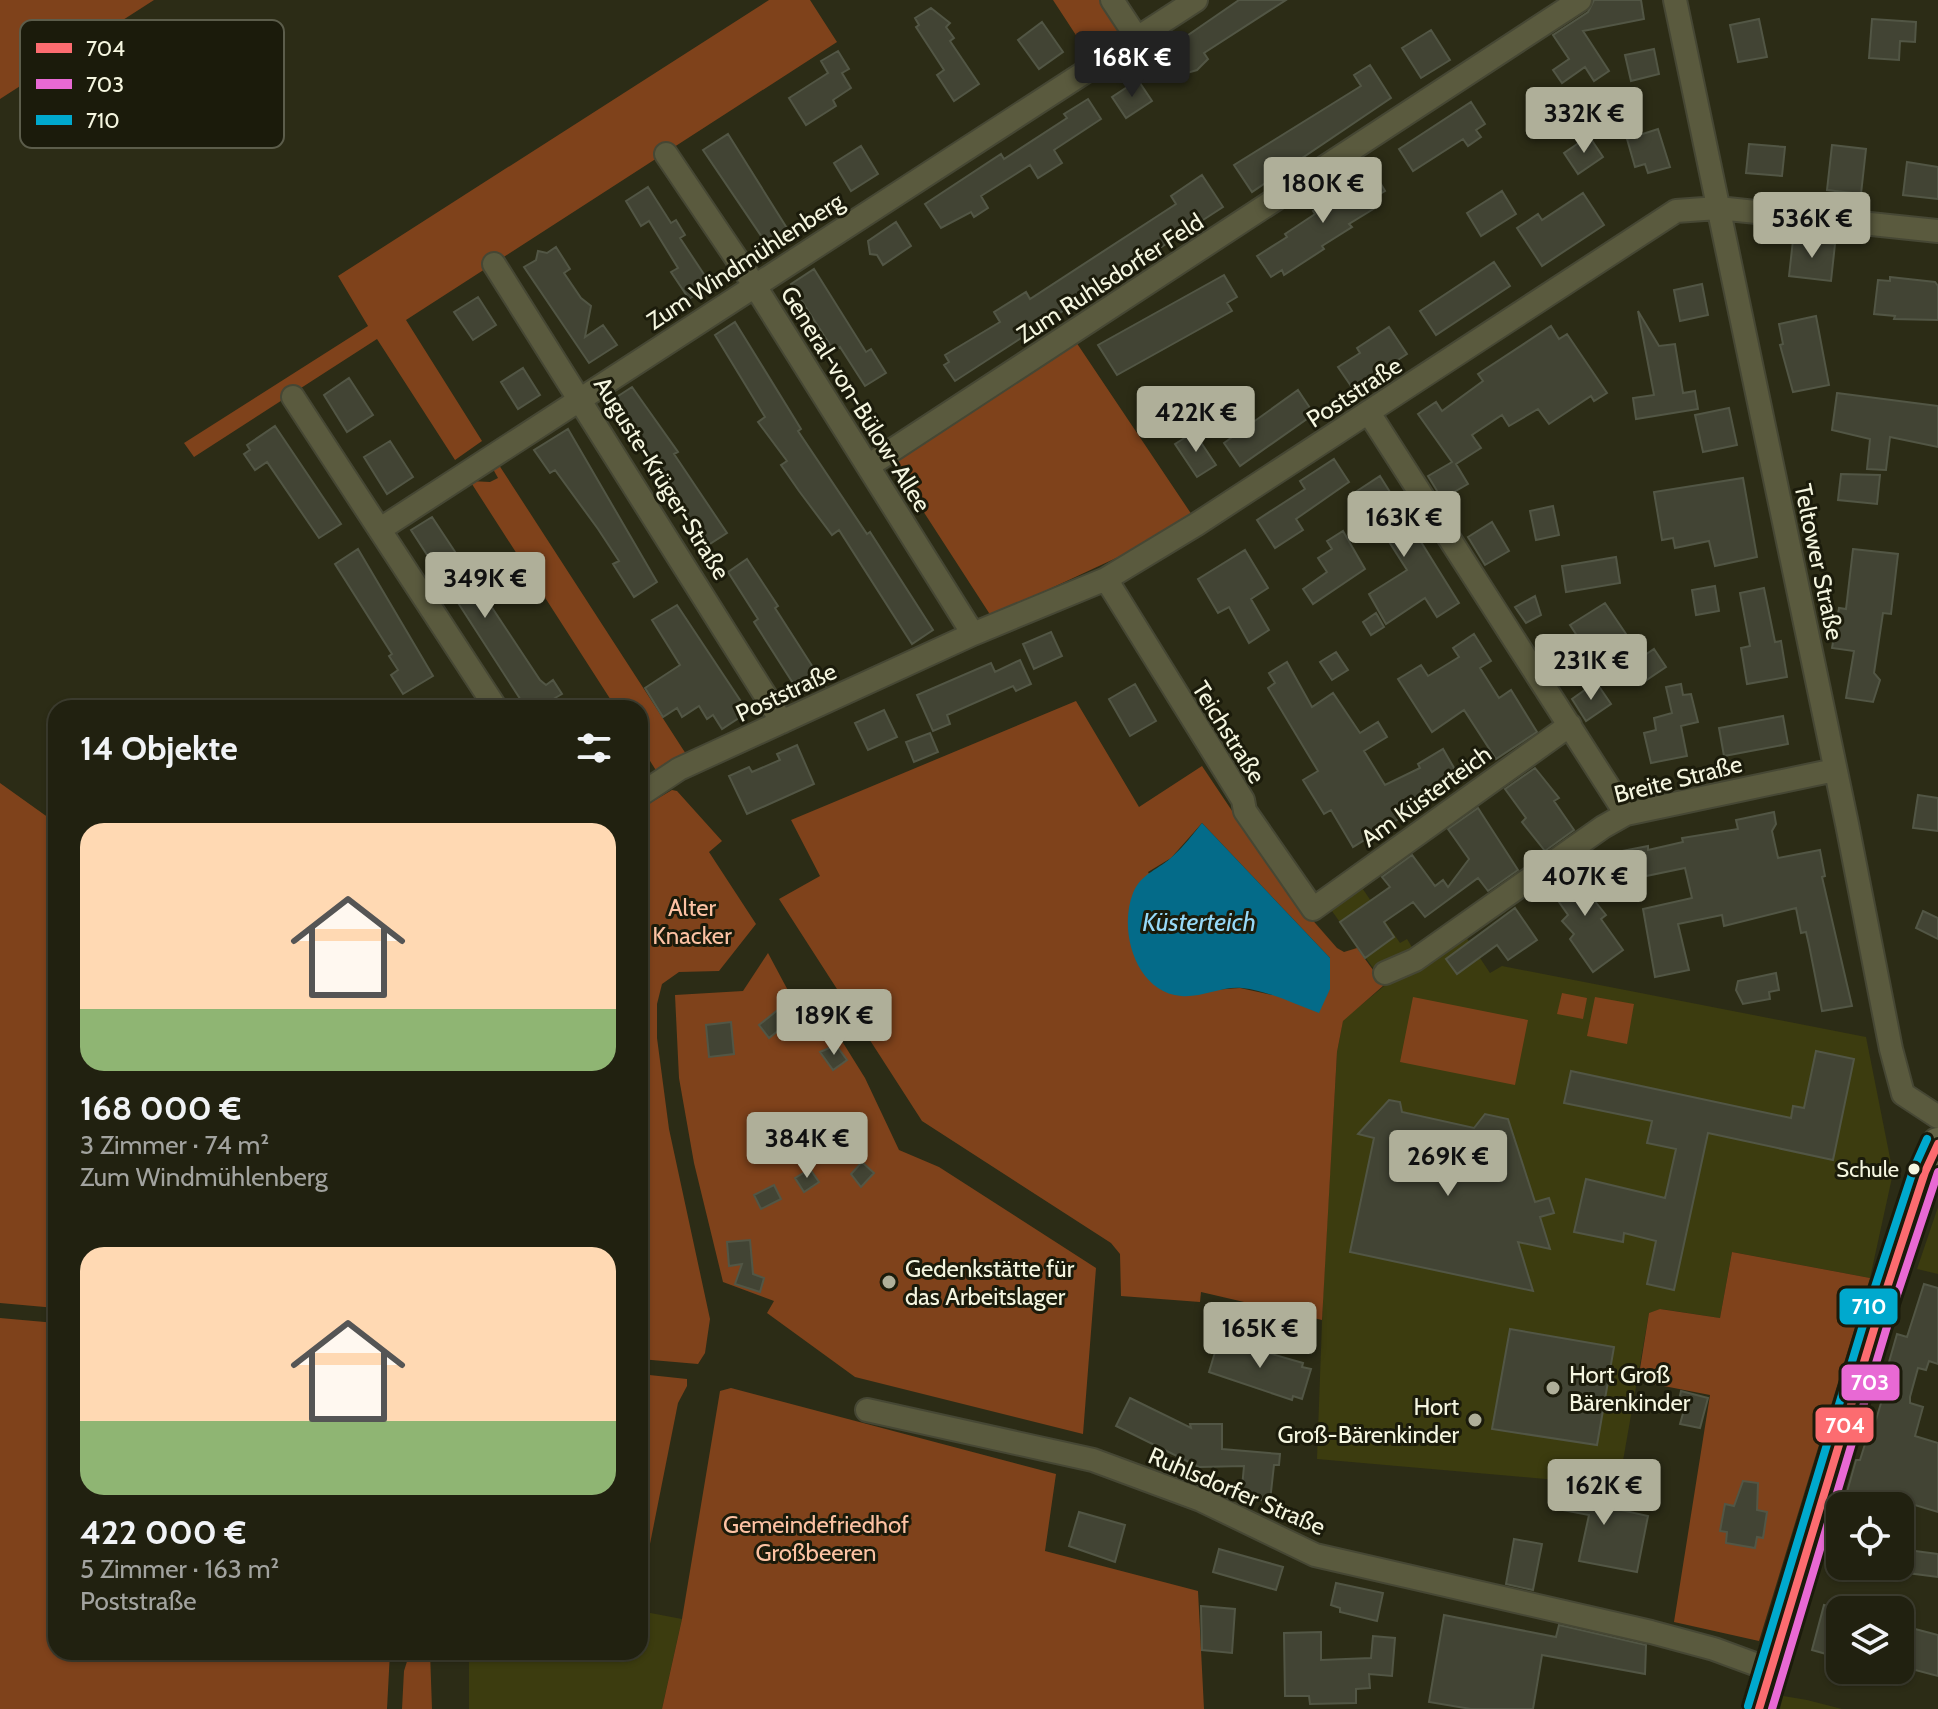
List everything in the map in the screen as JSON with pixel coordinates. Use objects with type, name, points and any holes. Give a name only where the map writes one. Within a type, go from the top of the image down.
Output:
[{"type":"street","points":[[1112,0],[1137,38]]},
{"type":"street","name":"Zum Windmühlenberg","points":[[382,528],[1196,0]]},
{"type":"street","name":"Zum Ruhlsdorfer Feld","points":[[868,466],[1580,0]]},
{"type":"street","name":"Teltower Straße","points":[[1675,0],[1891,1049],[1903,1094],[1938,1117]]},
{"type":"street","name":"General-von-Bülow-Allee","points":[[666,154],[755,286],[973,634]]},
{"type":"street","name":"Poststraße","points":[[648,790],[679,769],[973,634],[1106,579],[1369,413],[1676,211],[1718,208],[1938,231]]},
{"type":"street","name":"Auguste-Krüger-Straße","points":[[494,264],[582,398],[782,722]]},
{"type":"street","points":[[293,397],[382,528],[491,700]]},
{"type":"street","points":[[1369,413],[1626,814]]},
{"type":"street","name":"Teichstraße","points":[[1106,579],[1243,800],[1245,811],[1313,909]]},
{"type":"street","name":"Am Küsterteich","points":[[1313,909],[1570,725]]},
{"type":"street","name":"Breite Straße","points":[[1385,973],[1415,960],[1626,814],[1835,770]]},
{"type":"street","points":[[1759,1709],[1881,1306],[1925,1172],[1938,1144]]},
{"type":"street","name":"Ruhlsdorfer Straße","points":[[867,1410],[1093,1460],[1201,1500],[1315,1555],[1651,1632],[1714,1649],[1771,1670]]},
{"type":"shaded area","points":[[1360,885],[1400,943],[1407,939],[1416,954],[1376,972],[1329,907]]},
{"type":"shaded area","points":[[1466,937],[1490,973],[1502,966],[1866,1037],[1893,1173],[1870,1278],[1732,1252],[1720,1318],[1661,1309],[1649,1313],[1618,1489],[1546,1479],[1317,1459],[1337,1052],[1343,1020],[1395,977]]},
{"type":"shaded area","points":[[1938,1207],[1938,1274],[1917,1269]]},
{"type":"shaded area","points":[[648,1613],[682,1619],[662,1709],[469,1709],[469,1660],[648,1660]]},
{"type":"shaded area","points":[[1783,1696],[1807,1700],[1842,1709],[1780,1709]]},
{"type":"green space","points":[[0,0],[154,0],[123,20],[20,20],[20,86],[0,99]]},
{"type":"green space","points":[[769,0],[810,0],[837,42],[406,320],[482,441],[455,460],[377,339],[194,457],[184,443],[368,326],[338,276]]},
{"type":"green space","points":[[1053,0],[1101,0],[1120,30],[1087,52]]},
{"type":"green space","points":[[1076,342],[1196,521],[991,616],[892,463]]},
{"type":"green space","points":[[497,462],[686,754],[657,772],[648,758],[648,700],[611,700],[470,481],[490,482],[498,478],[493,469]]},
{"type":"green space","points":[[1076,701],[1139,807],[1202,766],[1281,884],[1337,948],[1344,952],[1357,948],[1384,985],[1343,1021],[1337,1052],[1322,1320],[1201,1292],[1200,1302],[1121,1296],[1120,1254],[1111,1243],[922,1121],[779,899],[820,876],[791,820]],"holes":[[[1202,823],[1330,958],[1272,995],[1240,988],[1213,990],[1148,872],[1171,858]]]},
{"type":"green space","points":[[0,783],[48,817],[48,1307],[0,1303]]},
{"type":"green space","name":"Alter Knacker","points":[[672,790],[677,791],[722,841],[709,852],[756,924],[719,971],[679,972],[662,984],[657,1004],[657,1038],[669,1129],[710,1319],[705,1353],[698,1364],[648,1360],[648,804]]},
{"type":"green space","points":[[768,953],[800,1013],[817,1001],[865,1078],[899,1150],[939,1167],[1096,1268],[1083,1434],[855,1377],[767,1313],[774,1301],[723,1282],[694,1163],[679,1078],[675,995],[743,991]]},
{"type":"green space","points":[[1562,993],[1587,998],[1583,1019],[1557,1014]]},
{"type":"green space","points":[[1413,997],[1528,1020],[1515,1085],[1400,1062]]},
{"type":"green space","points":[[1595,997],[1634,1004],[1627,1044],[1587,1036]]},
{"type":"green space","points":[[1732,1252],[1870,1278],[1759,1641],[1674,1622],[1710,1395],[1638,1381],[1649,1313],[1660,1309],[1720,1318]]},
{"type":"green space","points":[[0,1318],[48,1322],[48,1660],[390,1660],[387,1709],[0,1709]]},
{"type":"green space","points":[[648,1375],[687,1379],[687,1386],[678,1403],[648,1554]]},
{"type":"green space","name":"Gemeindefriedhof Großbeeren","points":[[731,1388],[1056,1474],[1045,1551],[1198,1591],[1204,1709],[662,1709],[682,1619],[720,1391]]},
{"type":"green space","points":[[407,1660],[430,1660],[432,1709],[402,1709]]},
{"type":"water","name":"Küsterteich","points":[[1202,823],[1330,958],[1330,989],[1319,1013],[1272,995],[1242,988],[1181,996],[1165,992],[1152,984],[1142,972],[1134,957],[1128,925],[1133,893],[1136,886],[1168,861]]},
{"type":"building","points":[[1239,0],[1286,0],[1204,53],[1208,59],[1197,70],[1187,73],[1170,69],[1171,60],[1165,51]]},
{"type":"building","points":[[1594,0],[1641,0],[1644,19],[1583,31],[1609,71],[1594,81],[1585,67],[1562,83],[1553,70],[1569,59],[1553,35],[1588,12]]},
{"type":"building","points":[[931,8],[950,23],[946,27],[954,38],[950,41],[979,84],[954,101],[937,75],[944,70],[916,27],[919,25],[915,18]]},
{"type":"building","points":[[1759,19],[1767,57],[1738,62],[1730,25]]},
{"type":"building","points":[[1872,19],[1916,22],[1915,42],[1900,41],[1899,60],[1869,58]]},
{"type":"building","points":[[1042,22],[1063,52],[1039,69],[1018,40]]},
{"type":"building","points":[[1431,30],[1450,60],[1421,78],[1402,48]]},
{"type":"building","points":[[1654,49],[1659,74],[1631,81],[1625,55]]},
{"type":"building","points":[[838,51],[849,69],[842,73],[851,88],[833,100],[836,106],[806,125],[789,98],[828,73],[821,61]]},
{"type":"building","points":[[1370,65],[1391,98],[1252,192],[1234,165],[1361,86],[1354,75]]},
{"type":"building","points":[[1138,80],[1152,101],[1126,118],[1112,97]]},
{"type":"building","points":[[1088,99],[1101,119],[1054,150],[1062,163],[1038,178],[1030,165],[981,196],[988,208],[974,217],[971,212],[941,228],[925,204],[1001,154],[1004,159],[1067,118],[1064,114]]},
{"type":"building","points":[[1471,102],[1485,124],[1476,130],[1481,137],[1468,146],[1463,139],[1413,171],[1399,149]]},
{"type":"building","points":[[1658,129],[1670,167],[1648,173],[1645,164],[1635,167],[1627,139]]},
{"type":"building","points":[[728,134],[790,233],[768,246],[703,150]]},
{"type":"building","points":[[1589,136],[1603,157],[1578,174],[1564,153]]},
{"type":"building","points":[[1749,144],[1785,147],[1782,176],[1746,173]]},
{"type":"building","points":[[1832,145],[1866,149],[1861,194],[1827,190]]},
{"type":"building","points":[[861,146],[878,174],[851,191],[834,163]]},
{"type":"building","points":[[1907,162],[1938,167],[1938,199],[1903,195]]},
{"type":"building","points":[[1372,169],[1385,191],[1375,197],[1380,205],[1349,224],[1352,227],[1322,246],[1324,249],[1284,275],[1282,270],[1271,277],[1257,256],[1287,237],[1285,234],[1315,214],[1313,211]]},
{"type":"building","points":[[1202,175],[1223,207],[955,381],[944,365],[949,362],[945,355],[1000,322],[994,312],[1026,292],[1030,299],[1176,204],[1171,196]]},
{"type":"building","points":[[648,187],[671,223],[676,220],[685,235],[680,238],[711,285],[689,299],[671,272],[678,268],[649,221],[641,226],[626,201]]},
{"type":"building","points":[[1502,191],[1516,214],[1481,236],[1467,213]]},
{"type":"building","points":[[1583,193],[1604,225],[1542,266],[1517,228],[1538,214],[1542,220]]},
{"type":"building","points":[[896,222],[911,246],[883,265],[877,255],[870,254],[868,241]]},
{"type":"building","points":[[1793,240],[1835,244],[1831,281],[1789,276]]},
{"type":"building","points":[[556,247],[570,269],[564,273],[581,298],[591,306],[585,337],[603,325],[617,345],[589,363],[524,267],[536,260],[538,251],[547,253]]},
{"type":"building","points":[[1494,262],[1510,286],[1436,335],[1420,311]]},
{"type":"building","points":[[814,269],[866,352],[871,349],[886,373],[865,386],[840,347],[834,351],[791,284]]},
{"type":"building","points":[[1224,275],[1237,297],[1227,303],[1232,311],[1117,375],[1098,345]]},
{"type":"building","points":[[1890,277],[1935,282],[1938,286],[1938,320],[1894,319],[1895,316],[1874,314],[1878,280],[1890,281]]},
{"type":"building","points":[[1702,284],[1708,315],[1680,321],[1674,290]]},
{"type":"building","points":[[478,297],[496,325],[473,340],[454,312]]},
{"type":"building","points":[[1638,311],[1659,346],[1675,344],[1683,393],[1695,391],[1698,409],[1636,419],[1633,398],[1654,395]]},
{"type":"building","points":[[1816,316],[1829,385],[1793,392],[1780,345],[1783,344],[1779,324]]},
{"type":"building","points":[[735,322],[801,429],[798,431],[867,534],[870,532],[933,630],[912,644],[839,530],[832,535],[781,465],[787,461],[758,422],[765,417],[715,335]]},
{"type":"building","points":[[1551,326],[1559,339],[1567,334],[1607,393],[1594,401],[1591,396],[1549,424],[1538,409],[1509,426],[1502,415],[1472,435],[1481,448],[1456,464],[1468,484],[1442,499],[1428,476],[1452,462],[1418,414],[1436,402],[1442,411],[1483,381],[1478,374]]},
{"type":"building","points":[[1389,327],[1407,354],[1353,389],[1338,367],[1360,353],[1357,348]]},
{"type":"building","points":[[523,368],[540,395],[518,409],[501,382]]},
{"type":"building","points":[[349,378],[373,415],[347,432],[324,395]]},
{"type":"building","points":[[632,387],[678,452],[674,454],[727,533],[705,547],[612,400]]},
{"type":"building","points":[[1298,390],[1314,414],[1240,466],[1224,443]]},
{"type":"building","points":[[1837,393],[1938,406],[1938,447],[1890,437],[1886,470],[1867,469],[1870,439],[1832,430]]},
{"type":"building","points":[[1729,408],[1737,445],[1703,452],[1695,415]]},
{"type":"building","points":[[275,426],[341,524],[319,538],[267,462],[255,470],[244,454],[250,450],[247,445]]},
{"type":"building","points":[[568,429],[657,582],[634,597],[613,564],[619,561],[598,529],[555,470],[550,473],[534,450]]},
{"type":"building","points":[[1194,432],[1216,465],[1197,477],[1175,444]]},
{"type":"building","points":[[390,441],[413,477],[387,494],[364,457]]},
{"type":"building","points":[[1334,459],[1349,482],[1296,519],[1303,530],[1275,548],[1257,520],[1305,489],[1300,481]]},
{"type":"building","points":[[1841,474],[1880,475],[1877,504],[1838,500]]},
{"type":"building","points":[[1380,476],[1459,603],[1437,617],[1425,598],[1386,624],[1369,594],[1407,570],[1377,523],[1371,527],[1362,514],[1369,509],[1357,491]]},
{"type":"building","points":[[1743,478],[1757,557],[1715,566],[1709,541],[1675,548],[1673,538],[1662,540],[1654,492]]},
{"type":"building","points":[[1553,506],[1559,535],[1536,540],[1530,511]]},
{"type":"building","points":[[432,517],[540,680],[546,685],[553,680],[562,694],[556,700],[521,700],[411,530]]},
{"type":"building","points":[[1492,522],[1509,551],[1485,565],[1468,537]]},
{"type":"building","points":[[1343,531],[1365,569],[1313,604],[1303,589],[1327,572],[1318,558],[1332,549],[1327,541]]},
{"type":"building","points":[[358,549],[433,676],[403,694],[391,675],[398,670],[389,656],[392,654],[335,564]]},
{"type":"building","points":[[1853,549],[1898,554],[1891,614],[1883,613],[1874,673],[1880,680],[1873,702],[1846,698],[1854,651],[1832,648],[1839,608],[1846,609]]},
{"type":"building","points":[[1245,550],[1268,588],[1251,599],[1269,630],[1249,643],[1229,607],[1218,613],[1198,579]]},
{"type":"building","points":[[1616,557],[1620,583],[1566,592],[1562,566]]},
{"type":"building","points":[[747,559],[825,686],[809,683],[798,691],[754,622],[758,619],[728,572]]},
{"type":"building","points":[[1715,586],[1719,611],[1696,615],[1692,590]]},
{"type":"building","points":[[1764,588],[1775,642],[1781,641],[1787,677],[1747,684],[1741,648],[1750,646],[1740,593]]},
{"type":"building","points":[[1535,596],[1541,615],[1526,623],[1515,607]]},
{"type":"building","points":[[1605,603],[1626,634],[1591,657],[1570,625]]},
{"type":"building","points":[[677,605],[748,712],[722,729],[713,715],[707,719],[699,706],[682,717],[677,708],[663,717],[645,688],[680,665],[652,620]]},
{"type":"building","points":[[1376,613],[1384,627],[1371,635],[1363,622]]},
{"type":"building","points":[[1051,632],[1062,656],[1034,669],[1023,644]]},
{"type":"building","points":[[1474,634],[1491,661],[1480,668],[1499,698],[1511,690],[1537,732],[1496,759],[1464,710],[1432,732],[1398,679],[1421,665],[1428,676],[1459,657],[1453,648]]},
{"type":"building","points":[[1654,649],[1666,667],[1642,683],[1630,665]]},
{"type":"building","points":[[1336,652],[1348,670],[1332,680],[1320,662]]},
{"type":"building","points":[[1020,660],[1031,684],[1016,691],[1013,686],[947,715],[950,724],[933,731],[917,695],[991,663],[995,672]]},
{"type":"building","points":[[1287,662],[1312,707],[1333,693],[1360,733],[1378,722],[1387,737],[1364,751],[1385,785],[1420,768],[1418,764],[1443,749],[1457,773],[1420,795],[1424,801],[1413,810],[1353,847],[1331,810],[1324,814],[1303,780],[1318,771],[1268,688],[1275,683],[1269,673]]},
{"type":"building","points":[[1596,682],[1611,704],[1586,721],[1572,699]]},
{"type":"building","points":[[1135,684],[1156,721],[1130,736],[1109,699]]},
{"type":"building","points":[[1681,684],[1683,695],[1691,694],[1698,722],[1681,726],[1687,756],[1651,763],[1644,733],[1656,730],[1654,718],[1672,713],[1666,687]]},
{"type":"building","points":[[884,710],[897,737],[868,750],[855,723]]},
{"type":"building","points":[[1783,716],[1788,744],[1724,756],[1719,728]]},
{"type":"building","points":[[930,733],[938,752],[914,762],[906,742]]},
{"type":"building","points":[[797,745],[814,784],[747,814],[729,776],[749,767],[752,772],[780,760],[777,754]]},
{"type":"building","points":[[1535,768],[1559,798],[1554,801],[1574,830],[1545,851],[1522,822],[1526,818],[1505,789]]},
{"type":"building","points":[[1918,795],[1938,798],[1938,831],[1913,828]]},
{"type":"building","points":[[1478,808],[1518,870],[1488,891],[1478,878],[1425,917],[1413,902],[1384,922],[1394,937],[1365,958],[1340,922],[1390,887],[1382,877],[1412,855],[1435,886],[1443,880],[1448,887],[1469,859],[1448,829]]},
{"type":"building","points":[[1774,812],[1776,824],[1772,831],[1778,858],[1820,850],[1825,876],[1822,877],[1852,1006],[1822,1011],[1806,932],[1801,933],[1796,908],[1724,926],[1722,915],[1678,924],[1689,970],[1655,977],[1643,909],[1692,898],[1685,868],[1627,880],[1622,851],[1648,846],[1648,850],[1683,842],[1682,838],[1738,829],[1736,820]]},
{"type":"building","points":[[1576,863],[1600,895],[1594,900],[1606,915],[1601,919],[1623,950],[1593,972],[1570,939],[1574,934],[1562,921],[1568,915],[1547,885]]},
{"type":"building","points":[[1515,908],[1537,940],[1508,960],[1497,945],[1457,974],[1446,959]]},
{"type":"building","points":[[1923,911],[1938,918],[1938,939],[1916,928]]},
{"type":"building","points":[[1776,973],[1779,990],[1769,992],[1770,999],[1743,1004],[1736,990],[1738,981]]},
{"type":"building","points":[[779,1009],[789,1022],[769,1038],[759,1025]]},
{"type":"building","points":[[731,1022],[734,1054],[709,1057],[706,1025]]},
{"type":"building","points":[[836,1045],[847,1060],[833,1070],[820,1052]]},
{"type":"building","points":[[1816,1051],[1854,1059],[1833,1160],[1708,1133],[1674,1290],[1647,1284],[1656,1241],[1624,1233],[1623,1242],[1574,1232],[1586,1179],[1665,1198],[1676,1149],[1647,1143],[1652,1121],[1564,1103],[1571,1071],[1791,1118],[1793,1106],[1804,1108]]},
{"type":"building","points":[[1389,1100],[1400,1102],[1402,1112],[1474,1128],[1485,1114],[1508,1119],[1535,1202],[1549,1198],[1554,1213],[1540,1217],[1550,1249],[1518,1242],[1533,1291],[1350,1252],[1374,1138],[1358,1134]]},
{"type":"building","points":[[862,1162],[874,1173],[861,1187],[851,1174]]},
{"type":"building","points":[[810,1169],[819,1182],[804,1192],[795,1178]]},
{"type":"building","points":[[774,1185],[781,1199],[761,1209],[754,1195]]},
{"type":"building","points":[[750,1240],[753,1274],[764,1278],[760,1292],[735,1284],[742,1264],[729,1266],[727,1242]]},
{"type":"building","points":[[1924,1284],[1938,1288],[1938,1364],[1929,1361],[1926,1370],[1918,1368],[1910,1403],[1923,1407],[1915,1436],[1938,1443],[1938,1512],[1914,1505],[1914,1492],[1847,1492],[1856,1460],[1860,1460],[1872,1422],[1875,1423],[1891,1370],[1887,1369],[1897,1334],[1907,1337]]},
{"type":"building","name":"Hort Groß Bärenkinder","points":[[1510,1329],[1614,1347],[1597,1445],[1492,1429]]},
{"type":"building","points":[[1219,1339],[1303,1363],[1302,1367],[1311,1369],[1302,1399],[1293,1396],[1292,1400],[1209,1372]]},
{"type":"building","points":[[1681,1391],[1708,1398],[1700,1428],[1680,1424],[1684,1410],[1677,1409]]},
{"type":"building","points":[[1130,1398],[1191,1428],[1190,1424],[1222,1424],[1222,1449],[1280,1454],[1279,1465],[1274,1465],[1270,1501],[1241,1498],[1244,1466],[1199,1467],[1116,1426]]},
{"type":"building","points":[[1557,1481],[1606,1490],[1603,1506],[1648,1516],[1637,1572],[1579,1561],[1589,1515],[1552,1508]]},
{"type":"building","points":[[1743,1481],[1758,1483],[1757,1510],[1767,1512],[1763,1538],[1757,1537],[1755,1548],[1726,1543],[1727,1532],[1720,1531],[1725,1504],[1734,1506]]},
{"type":"building","points":[[1079,1512],[1125,1525],[1115,1562],[1069,1546]]},
{"type":"building","points":[[1514,1539],[1542,1544],[1533,1590],[1506,1584]]},
{"type":"building","points":[[1219,1549],[1283,1567],[1276,1590],[1213,1572]]},
{"type":"building","points":[[1914,1551],[1938,1554],[1938,1577],[1914,1574]]},
{"type":"building","points":[[1336,1583],[1383,1593],[1377,1621],[1340,1612],[1340,1608],[1331,1605]]},
{"type":"building","points":[[1824,1605],[1826,1606],[1826,1654],[1812,1650]]},
{"type":"building","points":[[1201,1606],[1235,1609],[1232,1653],[1202,1650]]},
{"type":"building","points":[[1444,1615],[1556,1637],[1559,1625],[1646,1645],[1645,1674],[1542,1655],[1533,1709],[1471,1709],[1429,1702]]},
{"type":"building","points":[[1914,1629],[1938,1635],[1938,1676],[1914,1670]]},
{"type":"building","points":[[1321,1632],[1321,1660],[1371,1658],[1373,1636],[1395,1638],[1392,1676],[1369,1674],[1370,1688],[1356,1689],[1356,1703],[1310,1704],[1309,1696],[1285,1696],[1284,1633]]},
{"type":"transit line","name":"710","points":[[1748,1706],[1870,1302],[1914,1168],[1927,1139]]},
{"type":"transit line","name":"704","points":[[1759,1709],[1881,1306],[1925,1172],[1938,1144]]},
{"type":"transit line","name":"703","points":[[1772,1709],[1892,1310],[1938,1172]]},
{"type":"place","name":"Schule","points":[[1914,1169]]},
{"type":"place","name":"Gedenkstätte für das Arbeitslager","points":[[889,1282]]},
{"type":"place","name":"Hort Groß Bärenkinder","points":[[1553,1388]]},
{"type":"place","name":"Hort Groß-Bärenkinder","points":[[1475,1420]]}]
